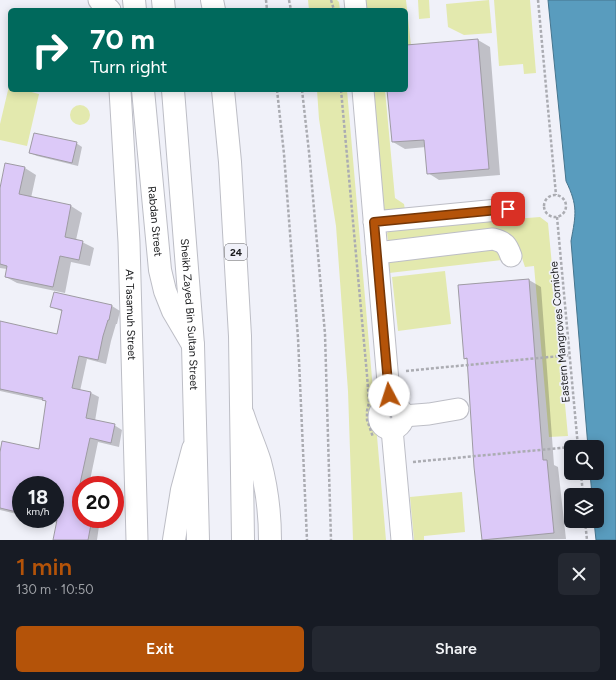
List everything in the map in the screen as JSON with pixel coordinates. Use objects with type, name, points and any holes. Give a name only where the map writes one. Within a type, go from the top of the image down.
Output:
[{"type":"main road","name":"Rabdan Street","points":[[143,92],[160,270],[165,291],[173,311],[193,345]]},
{"type":"main road","name":"Sheikh Zayed Bin Sultan Street","points":[[173,92],[181,173],[193,345],[198,540]]},
{"type":"main road","name":"24","points":[[223,92],[231,170],[240,336],[243,540]]},
{"type":"main road","points":[[242,414],[260,461],[264,479],[269,510],[270,540]]},
{"type":"main road","points":[[174,540],[182,490],[196,438]]},
{"type":"street","points":[[99,0],[108,8]]},
{"type":"street","name":"At Tasamuh Street","points":[[120,92],[130,250],[137,540]]},
{"type":"street","points":[[363,92],[388,373],[395,417],[396,463],[402,540]]},
{"type":"street","points":[[374,222],[508,209]]},
{"type":"street","points":[[377,253],[492,239],[501,241],[508,246],[512,256]]},
{"type":"street","points":[[395,417],[429,414],[458,409]]},
{"type":"path","points":[[538,0],[556,195]]},
{"type":"path","points":[[277,92],[284,154],[297,330],[306,481],[307,540]]},
{"type":"path","points":[[302,92],[309,152],[324,334],[332,540]]},
{"type":"path","points":[[341,92],[367,375],[369,402],[367,420],[374,439]]},
{"type":"path","points":[[556,195],[562,198],[566,204],[564,212],[557,217],[548,214],[544,207],[547,198],[556,195]]},
{"type":"path","name":"Eastern Mangroves Corniche","points":[[557,217],[577,440]]},
{"type":"path","points":[[367,375],[570,355]]},
{"type":"path","points":[[396,463],[564,448]]},
{"type":"path","points":[[586,528],[587,540]]},
{"type":"green space","points":[[308,0],[337,0],[339,2],[340,8],[309,8]]},
{"type":"green space","points":[[365,0],[406,0],[407,8],[366,8]]},
{"type":"green space","points":[[418,0],[429,0],[430,18],[419,19]]},
{"type":"green space","points":[[489,0],[492,33],[464,35],[448,27],[446,4]]},
{"type":"green space","points":[[494,0],[530,0],[536,73],[524,74],[523,64],[499,66]]},
{"type":"green space","points":[[408,18],[413,64],[408,65]]},
{"type":"green space","points":[[8,90],[8,92],[32,92],[39,94],[27,146],[0,140],[0,124]]},
{"type":"green space","points":[[317,92],[347,92],[386,540],[353,540],[348,391],[336,226],[319,119]]},
{"type":"green space","points":[[373,92],[385,92],[395,198],[404,204],[405,210],[384,212]]},
{"type":"green space","points":[[80,105],[87,108],[90,115],[87,122],[80,125],[73,122],[70,115],[73,108]]},
{"type":"green space","points":[[540,217],[548,223],[568,436],[549,437],[534,266],[525,267],[518,246],[388,241],[387,233],[390,230],[398,228]]},
{"type":"green space","points":[[490,247],[499,252],[502,260],[389,273],[388,259]]},
{"type":"green space","points":[[445,271],[451,324],[398,331],[392,277]]},
{"type":"green space","points":[[462,492],[465,532],[424,536],[424,540],[414,540],[410,497]]},
{"type":"water","points":[[548,0],[616,0],[616,540],[596,540],[595,528],[604,528],[604,488],[591,488],[591,480],[604,480],[604,440],[587,440],[571,241],[575,210],[573,197],[566,181]]},
{"type":"building","points":[[478,39],[489,169],[427,174],[424,140],[392,142],[387,92],[408,92],[408,45]]},
{"type":"building","points":[[34,133],[77,142],[72,163],[29,153]]},
{"type":"building","points":[[5,163],[25,167],[19,194],[71,205],[65,237],[83,241],[79,260],[60,256],[53,287],[5,277],[7,266],[0,264],[0,188]]},
{"type":"building","points":[[529,279],[543,460],[547,460],[554,533],[482,540],[474,467],[467,358],[464,359],[458,285]]},
{"type":"building","points":[[54,292],[112,305],[98,360],[79,356],[72,388],[91,392],[86,418],[115,424],[111,443],[90,438],[82,476],[72,476],[72,528],[90,528],[88,540],[53,540],[55,528],[64,528],[64,476],[12,476],[12,511],[0,508],[0,452],[2,441],[39,449],[46,401],[42,400],[43,398],[0,389],[0,321],[57,334],[62,310],[50,307]]},
{"type":"route","points":[[389,395],[374,222],[508,209]]}]
